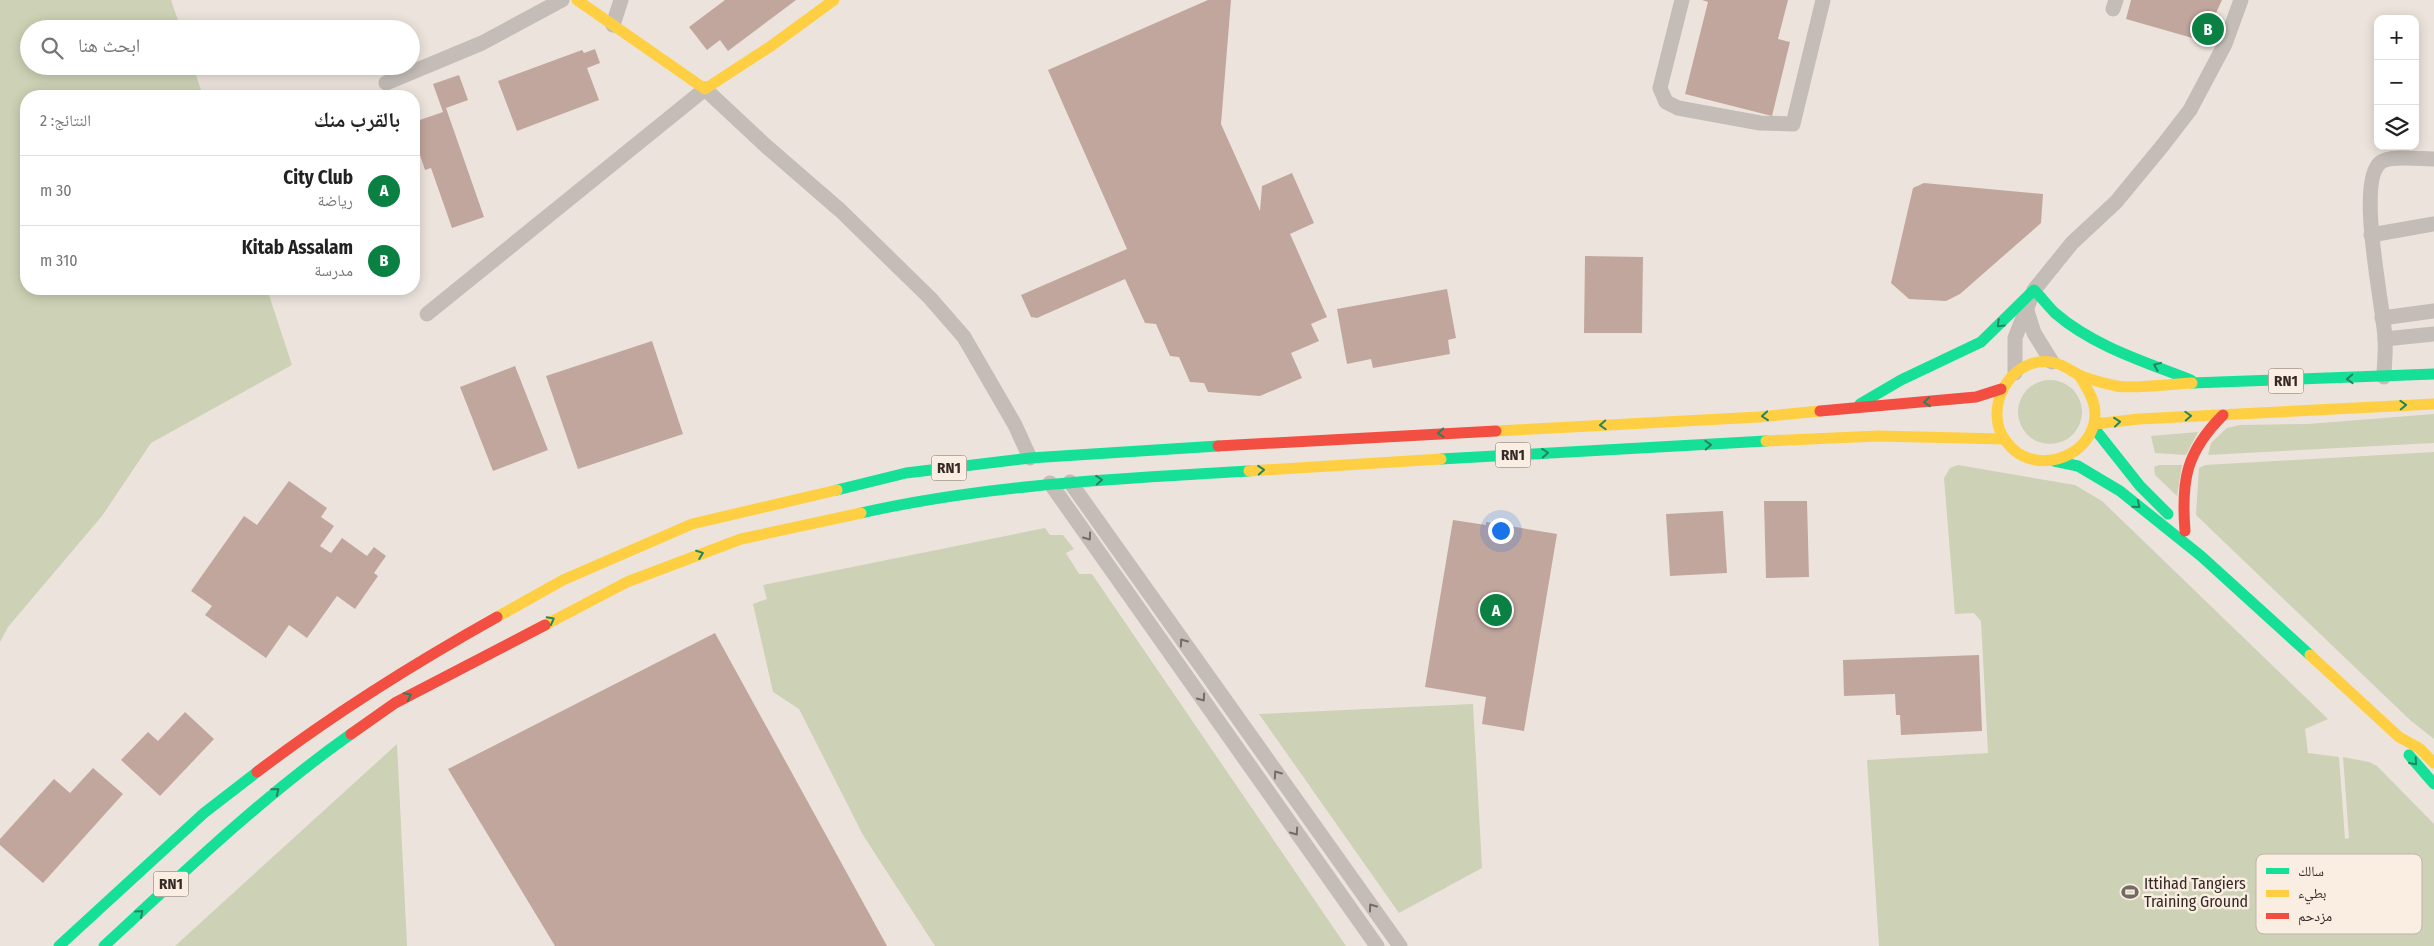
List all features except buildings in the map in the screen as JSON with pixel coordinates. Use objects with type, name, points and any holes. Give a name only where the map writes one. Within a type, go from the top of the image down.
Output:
[{"type":"main road","points":[[577,0],[705,89],[771,46],[834,0]]},
{"type":"main road","points":[[1852,408],[1901,380],[1981,342],[2034,290],[2058,315],[2098,340],[2202,384]]},
{"type":"main road","points":[[2052,362],[2033,364],[2015,373],[2002,389],[1997,404],[1997,420],[2003,439],[2024,456],[2078,466],[2098,476],[2201,556],[2399,737],[2419,748],[2434,763]]},
{"type":"main road","name":"RN1","points":[[2052,362],[2067,366],[2079,374],[2117,386],[2434,374]]},
{"type":"main road","points":[[2054,461],[2064,458],[2083,446],[2094,426],[2096,410],[2094,397],[2088,385],[2079,374]]},
{"type":"main road","name":"RN1","points":[[60,946],[204,813],[288,748],[345,708],[429,655],[563,580],[692,524],[906,473],[1030,458],[1175,448],[1759,417],[1976,397],[2002,389]]},
{"type":"main road","name":"RN1","points":[[2094,426],[2223,414],[2434,404]]},
{"type":"main road","points":[[2185,531],[2183,491],[2185,470],[2199,443],[2223,414]]},
{"type":"main road","points":[[2094,426],[2140,486],[2185,531],[2201,556]]},
{"type":"main road","name":"RN1","points":[[104,946],[239,822],[317,758],[395,703],[589,600],[627,582],[741,539],[918,500],[1050,483],[1582,450],[1878,436],[2003,439]]},
{"type":"main road","points":[[2399,737],[2410,757],[2434,784]]},
{"type":"street","points":[[420,69],[482,43],[562,0]]},
{"type":"street","points":[[613,25],[621,0]]},
{"type":"street","points":[[1682,0],[1660,88],[1666,102],[1678,108],[1750,121],[1793,124],[1823,0]]},
{"type":"street","points":[[2015,373],[2015,338],[2034,290],[2072,244],[2131,184],[2190,110],[2225,44],[2241,0]]},
{"type":"street","points":[[386,83],[405,75]]},
{"type":"street","points":[[426,314],[705,89],[766,146],[841,211],[930,298],[964,336],[1016,425],[1030,458]]},
{"type":"street","points":[[2384,377],[2385,339],[2371,235],[2371,180],[2374,170],[2381,162],[2391,158],[2434,158]]},
{"type":"street","points":[[2371,235],[2434,224]]},
{"type":"street","points":[[2027,311],[2034,333],[2052,362]]},
{"type":"street","points":[[2382,318],[2434,311]]},
{"type":"street","points":[[2385,339],[2434,334]]},
{"type":"street","points":[[1070,482],[1400,946]]},
{"type":"street","points":[[1050,483],[1377,946]]},
{"type":"green space","points":[[0,0],[171,0],[178,20],[20,20],[20,75],[196,75],[201,90],[20,90],[20,295],[269,295],[292,365],[151,443],[102,516],[8,627],[0,642]]},
{"type":"green space","points":[[2050,380],[2062,382],[2073,389],[2080,400],[2082,412],[2080,424],[2073,435],[2062,442],[2050,444],[2038,442],[2027,435],[2020,424],[2018,412],[2020,400],[2027,389],[2038,382]]},
{"type":"green space","points":[[2434,414],[2434,443],[2208,455],[2211,443],[2227,428],[2240,425],[2308,424]]},
{"type":"green space","points":[[2198,432],[2186,455],[2155,453],[2151,436]]},
{"type":"green space","points":[[2434,452],[2434,739],[2410,720],[2196,515],[2199,468],[2205,465]]},
{"type":"green space","points":[[1958,465],[2075,485],[2102,501],[2328,719],[2305,729],[2308,753],[2339,757],[2345,839],[2349,838],[2343,757],[2369,762],[2377,766],[2434,824],[2434,946],[1879,946],[1867,760],[1988,753],[1981,621],[1974,613],[1955,614],[1944,478],[1950,468]]},
{"type":"green space","points":[[2159,465],[2182,465],[2177,496],[2155,475],[2154,467]]},
{"type":"green space","points":[[1045,528],[1050,535],[1063,535],[1074,549],[1066,553],[1079,574],[1092,574],[1346,946],[935,946],[863,835],[799,709],[773,692],[753,604],[767,599],[763,585]]},
{"type":"green space","points":[[1473,704],[1482,868],[1399,913],[1259,714]]},
{"type":"green space","points":[[397,744],[407,946],[175,946]]},
{"type":"traffic: fast","points":[[1860,404],[1901,380],[1981,342],[2034,290],[2055,313],[2086,335],[2138,360],[2191,380]]},
{"type":"traffic: fast","points":[[2192,383],[2434,374]]},
{"type":"traffic: fast","points":[[2094,428],[2140,486],[2168,514]]},
{"type":"traffic: fast","points":[[1441,459],[1766,441]]},
{"type":"traffic: fast","points":[[837,490],[906,473],[1030,458],[1218,446]]},
{"type":"traffic: fast","points":[[2054,461],[2078,466],[2120,491],[2201,556],[2310,655]]},
{"type":"traffic: fast","points":[[861,513],[957,495],[1006,489],[1103,480],[1249,471]]},
{"type":"traffic: fast","points":[[104,946],[255,809],[351,734]]},
{"type":"traffic: fast","points":[[2409,755],[2434,784]]},
{"type":"traffic: fast","points":[[59,946],[204,813],[257,772]]},
{"type":"traffic: slow","points":[[577,0],[705,89],[771,46],[834,0]]},
{"type":"traffic: slow","points":[[2079,375],[2090,395],[2095,411],[2092,429],[2087,439],[2079,448],[2069,454],[2058,459],[2046,461],[2034,460],[2014,450],[1999,429],[1997,412],[1999,399],[2011,378],[2030,364],[2042,362],[2055,363],[2064,367],[2083,377],[2123,387],[2192,383]]},
{"type":"traffic: slow","points":[[2095,424],[2139,419],[2434,404]]},
{"type":"traffic: slow","points":[[1496,431],[1759,417],[1820,411]]},
{"type":"traffic: slow","points":[[1766,441],[1878,436],[2003,439]]},
{"type":"traffic: slow","points":[[1249,471],[1441,459]]},
{"type":"traffic: slow","points":[[497,617],[563,580],[692,524],[837,490]]},
{"type":"traffic: slow","points":[[545,625],[627,582],[741,539],[861,513]]},
{"type":"traffic: slow","points":[[2310,655],[2399,737],[2419,748],[2434,763]]},
{"type":"traffic: jam","points":[[1820,411],[1976,397],[2001,389]]},
{"type":"traffic: jam","points":[[2185,531],[2184,497],[2189,468],[2201,442],[2223,415]]},
{"type":"traffic: jam","points":[[1218,446],[1496,431]]},
{"type":"traffic: jam","points":[[257,772],[374,690],[497,617]]},
{"type":"traffic: jam","points":[[351,734],[395,703],[545,625]]},
{"type":"place","name":"Kitab Assalam","points":[[2208,29]]},
{"type":"place","name":"City Club","points":[[1496,610]]},
{"type":"place","name":"Ittihad Tangiers Training Ground","points":[[2130,892]]}]
